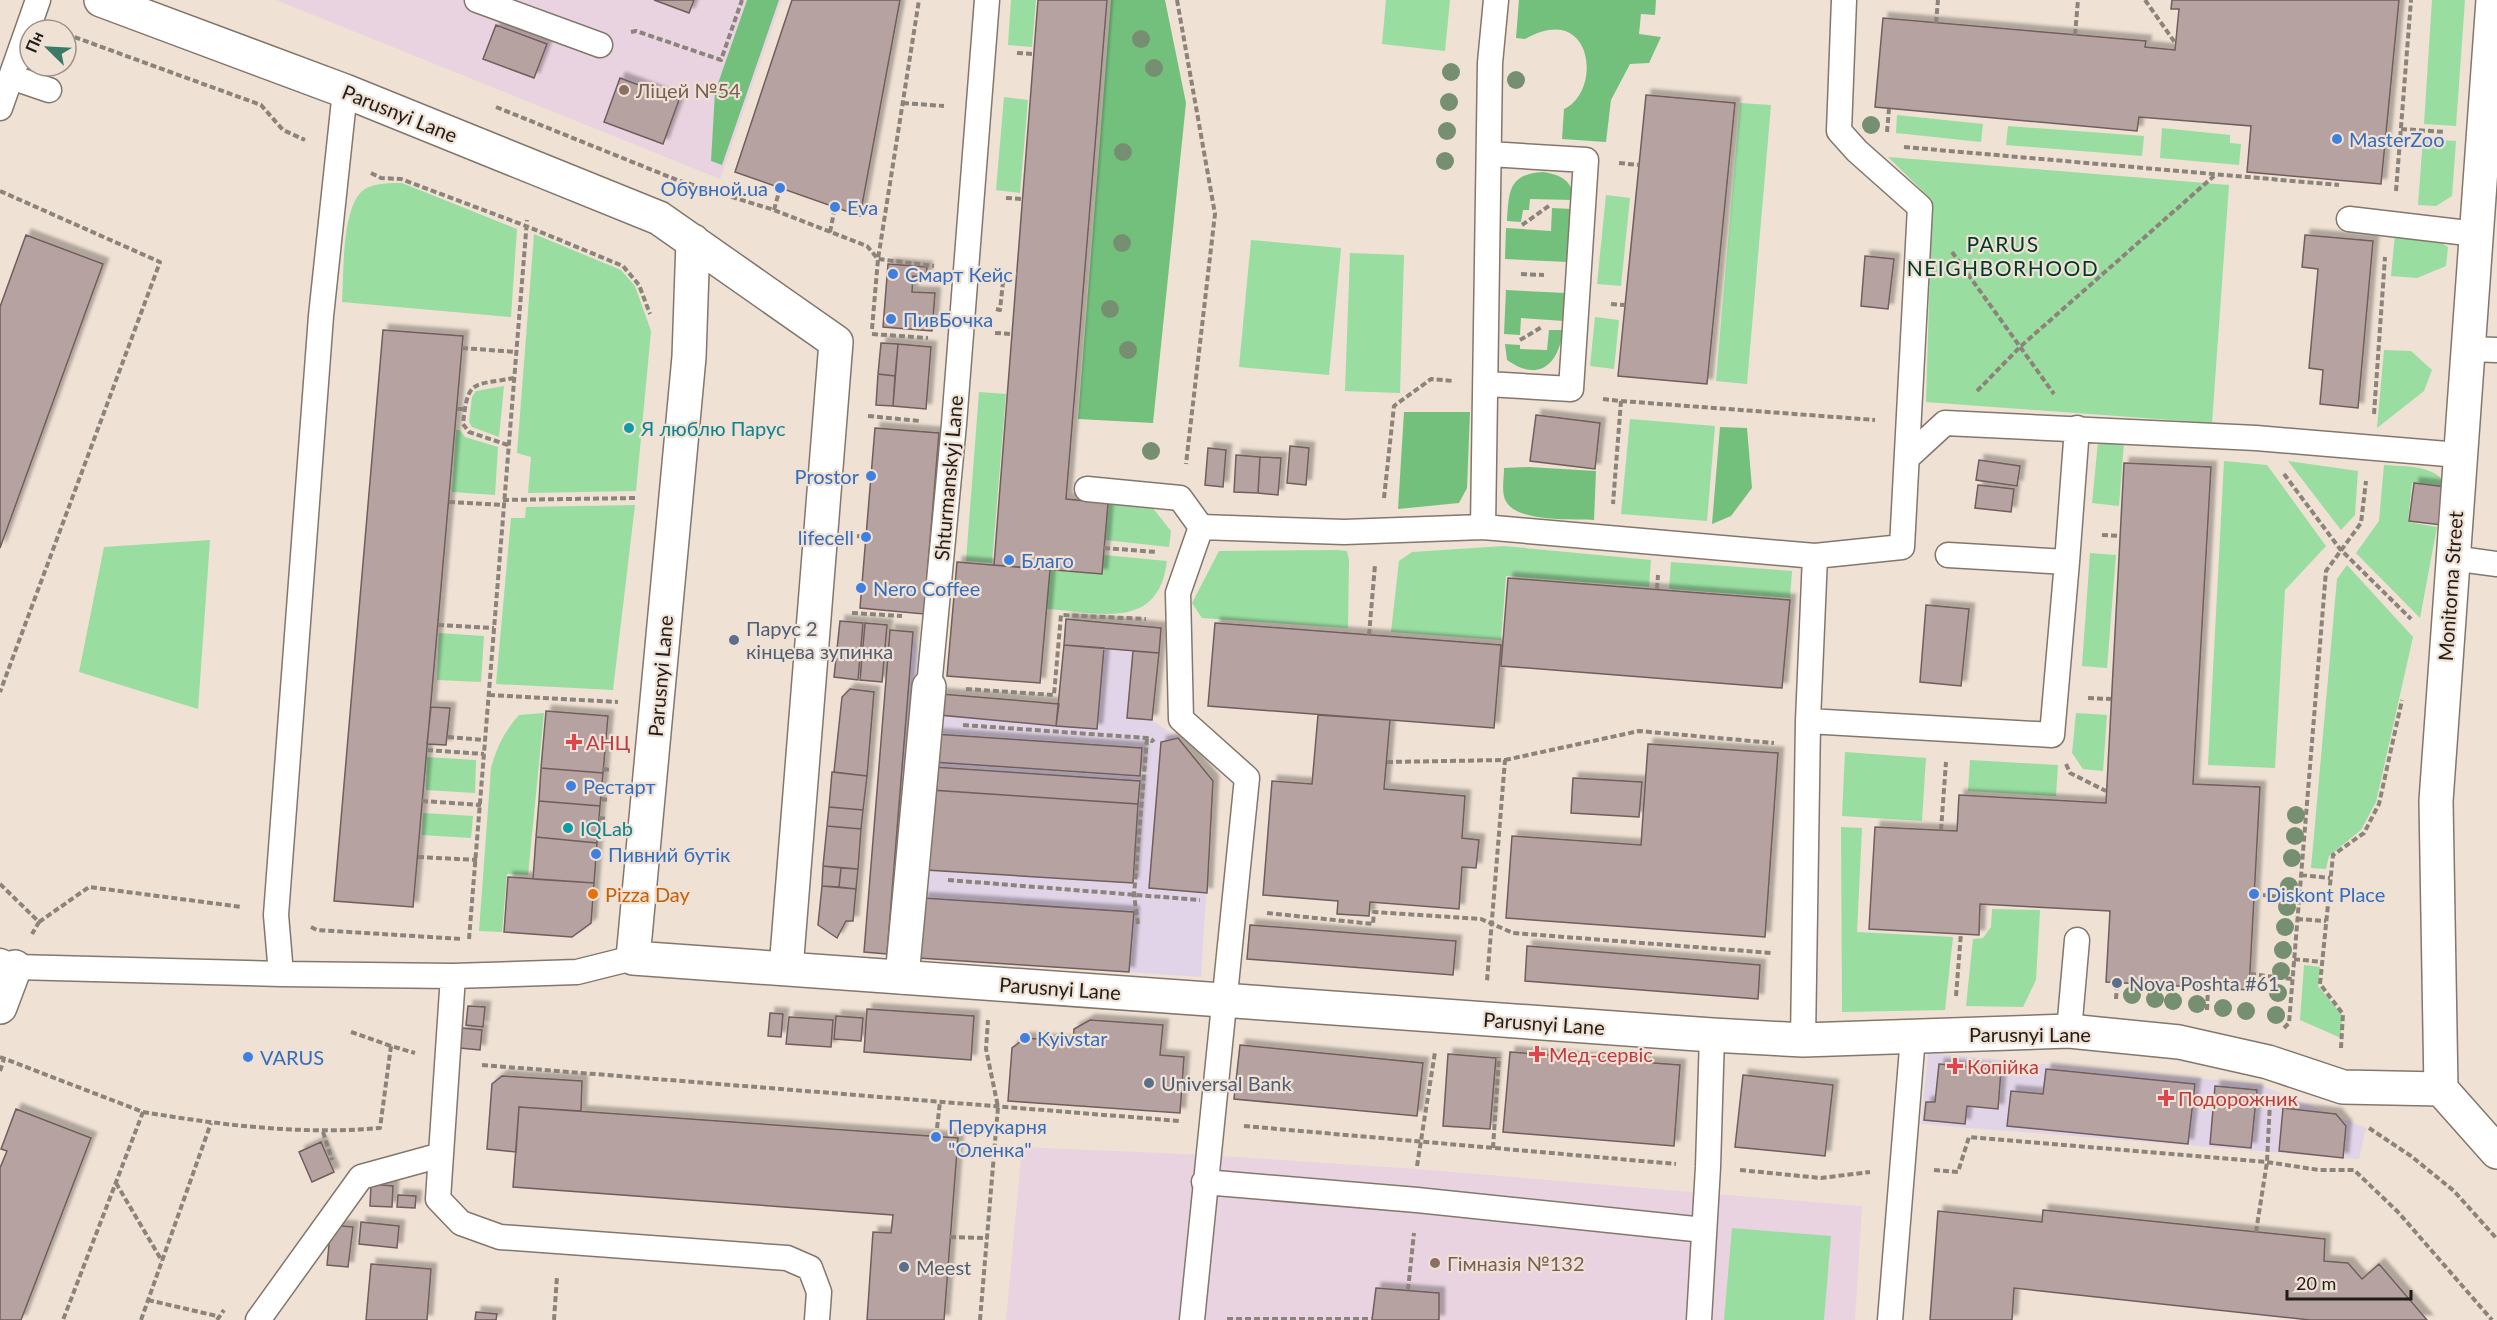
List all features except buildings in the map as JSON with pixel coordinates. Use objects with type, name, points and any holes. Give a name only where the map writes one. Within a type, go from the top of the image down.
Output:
[{"type":"street","name":"Parusnyi Lane","points":[[101,0],[345,91],[659,218],[836,342],[786,969]]},
{"type":"street","name":"Monitorna Street","points":[[2441,1089],[2436,801],[2459,455],[2482,350],[2476,234],[2493,0]]},
{"type":"street","name":"Parusnyi Lane","points":[[693,241],[688,357],[677,498],[633,958],[1803,1040],[2069,1031],[2179,1042],[2268,1062],[2343,1087],[2441,1089]]},
{"type":"street","name":"Shturmanskyj Lane","points":[[902,977],[930,681]]},
{"type":"street","points":[[0,1006],[8,964]]},
{"type":"street","points":[[2441,1089],[2497,1152]]},
{"type":"lane","points":[[0,108],[38,0]]},
{"type":"lane","points":[[477,0],[600,45]]},
{"type":"lane","name":"Shturmanskyj Lane","points":[[930,681],[961,341],[987,0]]},
{"type":"lane","points":[[1483,527],[1475,383],[1489,154],[1490,63],[1496,0]]},
{"type":"lane","points":[[1201,527],[1378,531],[1483,527],[1815,556],[1902,547],[1920,207],[1857,151],[1839,131],[1844,0]]},
{"type":"lane","points":[[11,77],[48,90]]},
{"type":"lane","points":[[281,974],[276,915],[321,316],[345,91]]},
{"type":"lane","points":[[1475,383],[1571,389],[1586,160],[1489,154]]},
{"type":"lane","points":[[2349,219],[2476,234]]},
{"type":"lane","points":[[1908,457],[1945,423],[2256,438],[2459,455]]},
{"type":"lane","points":[[1808,733],[1948,729],[2052,735],[2077,428]]},
{"type":"lane","points":[[1087,489],[1180,498],[1201,527]]},
{"type":"lane","points":[[1192,1320],[1210,1124],[1236,900],[1246,778],[1181,719],[1178,593],[1201,527]]},
{"type":"lane","points":[[1948,555],[2067,562]]},
{"type":"lane","points":[[1803,1040],[1808,733],[1815,556]]},
{"type":"lane","points":[[2452,558],[2497,564]]},
{"type":"lane","points":[[2069,1031],[2077,940]]},
{"type":"lane","points":[[8,964],[281,974],[453,976],[577,972],[633,958]]},
{"type":"lane","points":[[453,976],[438,1199],[461,1223],[500,1237],[788,1258],[810,1268],[819,1292],[817,1320]]},
{"type":"lane","points":[[1699,1320],[1708,1167],[1712,1035]]},
{"type":"lane","points":[[1890,1320],[1913,1036]]},
{"type":"lane","points":[[258,1320],[361,1177],[441,1155]]},
{"type":"lane","points":[[1204,1182],[1417,1200],[1704,1230]]},
{"type":"path","points":[[600,45],[636,30],[721,60],[742,0]]},
{"type":"path","points":[[878,259],[919,0]]},
{"type":"path","points":[[1177,0],[1215,214],[1180,498]]},
{"type":"path","points":[[1936,23],[1938,0]]},
{"type":"path","points":[[2075,35],[2078,0]]},
{"type":"path","points":[[2145,0],[2176,44]]},
{"type":"path","points":[[78,38],[261,105],[283,130],[381,178],[401,178],[526,223],[622,266],[639,285],[653,321]]},
{"type":"path","points":[[903,103],[978,108]]},
{"type":"path","points":[[1887,120],[1888,109]]},
{"type":"path","points":[[563,133],[677,180],[774,210],[867,246],[878,259],[966,271]]},
{"type":"path","points":[[1857,151],[1870,144],[2214,176],[2351,186]]},
{"type":"path","points":[[1945,423],[2021,346],[2214,176]]},
{"type":"path","points":[[774,210],[780,188]]},
{"type":"path","points":[[2385,189],[2396,190]]},
{"type":"path","points":[[0,191],[160,262],[0,692]]},
{"type":"path","points":[[1515,225],[1524,225],[1550,205],[1561,205]]},
{"type":"path","points":[[830,232],[836,207]]},
{"type":"path","points":[[1920,207],[2021,346],[2077,428]]},
{"type":"path","points":[[481,940],[469,939],[526,223]]},
{"type":"path","points":[[1004,273],[1017,274]]},
{"type":"path","points":[[1517,273],[1547,275]]},
{"type":"path","points":[[1514,339],[1521,340],[1548,324]]},
{"type":"path","points":[[872,334],[961,341]]},
{"type":"path","points":[[462,348],[516,352]]},
{"type":"path","points":[[508,446],[469,432],[463,424],[467,393],[474,386],[514,378]]},
{"type":"path","points":[[1369,635],[1378,531],[1384,504],[1394,406],[1431,379],[1475,383]]},
{"type":"path","points":[[1592,398],[1877,420]]},
{"type":"path","points":[[1612,513],[1621,401]]},
{"type":"path","points":[[456,409],[465,409]]},
{"type":"path","points":[[864,416],[954,424]]},
{"type":"path","points":[[2256,438],[2340,549],[2422,630],[2445,663]]},
{"type":"path","points":[[2256,1232],[2267,1162],[2271,1115],[2268,1046],[2289,1023],[2326,571],[2361,523],[2372,446]]},
{"type":"path","points":[[448,502],[503,503],[677,498]]},
{"type":"path","points":[[1104,548],[1191,555]]},
{"type":"path","points":[[930,681],[947,688],[1054,695],[1061,615],[1177,621]]},
{"type":"path","points":[[438,625],[494,628]]},
{"type":"path","points":[[2340,1060],[2343,1014],[2320,984],[2333,855],[2364,833],[2379,804],[2404,693]]},
{"type":"path","points":[[489,695],[621,703]]},
{"type":"path","points":[[621,710],[622,695]]},
{"type":"path","points":[[926,723],[1148,738],[1152,741],[1181,719]]},
{"type":"path","points":[[1941,830],[1948,729]]},
{"type":"path","points":[[1387,762],[1505,760],[1639,731],[1808,733]]},
{"type":"path","points":[[2052,735],[2070,773],[2106,791]]},
{"type":"path","points":[[448,737],[485,740]]},
{"type":"path","points":[[1138,924],[1134,895],[1148,738]]},
{"type":"path","points":[[427,750],[484,754]]},
{"type":"path","points":[[1486,989],[1505,760]]},
{"type":"path","points":[[615,780],[616,770]]},
{"type":"path","points":[[612,819],[614,790]]},
{"type":"path","points":[[422,801],[481,805]]},
{"type":"path","points":[[418,857],[477,860]]},
{"type":"path","points":[[2301,875],[2330,878]]},
{"type":"path","points":[[911,877],[1134,895],[1236,900],[1258,912],[1373,924],[1371,911],[1481,919],[1513,933],[1803,955]]},
{"type":"path","points":[[0,884],[39,922],[8,964]]},
{"type":"path","points":[[2254,894],[2298,899]]},
{"type":"path","points":[[2297,919],[2326,921]]},
{"type":"path","points":[[1956,1001],[1961,933]]},
{"type":"path","points":[[2294,959],[2322,962]]},
{"type":"path","points":[[2250,974],[2292,979]]},
{"type":"path","points":[[980,1320],[998,1107],[986,1049],[990,983]]},
{"type":"path","points":[[2207,1011],[2208,988]]},
{"type":"path","points":[[1408,1290],[1417,1200],[1417,1169],[1423,1140],[1439,1015]]},
{"type":"path","points":[[351,1032],[447,1062],[1423,1140],[1821,1178],[1901,1168],[1958,1172],[1969,1137],[2267,1162],[2319,1170],[2354,1170],[2397,1212],[2492,1320]]},
{"type":"path","points":[[0,1071],[2,1058],[143,1112],[211,1123],[323,1132],[380,1128],[391,1046]]},
{"type":"path","points":[[1491,1053],[1499,1054],[1493,1148]]},
{"type":"path","points":[[936,1137],[940,1102]]},
{"type":"path","points":[[63,1320],[143,1112]]},
{"type":"path","points":[[141,1320],[211,1123]]},
{"type":"path","points":[[2367,1126],[2411,1156],[2454,1191],[2497,1239]]},
{"type":"path","points":[[323,1132],[333,1163]]},
{"type":"path","points":[[116,1183],[163,1261]]},
{"type":"path","points":[[950,1237],[987,1238]]},
{"type":"path","points":[[554,1320],[560,1241]]},
{"type":"path","points":[[148,1300],[218,1317],[258,1320]]},
{"type":"path","points":[[1223,1320],[1230,1317],[1372,1319]]},
{"type":"shaded area","name":"Ліцей №54","points":[[276,0],[782,0],[720,179]]},
{"type":"shaded area","points":[[1066,619],[1161,628],[1152,720],[1178,738],[1213,781],[1201,977],[919,958],[864,952],[890,630],[913,632],[929,687],[941,694],[1058,704]]},
{"type":"shaded area","points":[[1928,1053],[2258,1084],[2366,1128],[2359,1159],[1921,1124]]},
{"type":"shaded area","name":"Гімназія №132","points":[[1022,1147],[1207,1155],[1417,1169],[1862,1206],[1855,1320],[1006,1320]]},
{"type":"green space","points":[[747,0],[779,0],[722,165],[711,161],[715,92]]},
{"type":"green space","points":[[1011,0],[1036,0],[1032,47],[1008,45]]},
{"type":"green space","points":[[1111,0],[1165,0],[1186,103],[1153,423],[1078,419]]},
{"type":"green space","points":[[1386,0],[1450,0],[1445,51],[1382,44]]},
{"type":"green space","points":[[1519,0],[1656,0],[1655,15],[1641,14],[1639,34],[1661,37],[1649,63],[1630,64],[1611,100],[1606,142],[1562,139],[1564,109],[1576,99],[1584,85],[1587,69],[1585,53],[1578,39],[1565,31],[1548,30],[1525,39],[1516,38]]},
{"type":"green space","points":[[2432,0],[2465,0],[2456,126],[2424,124]]},
{"type":"green space","points":[[1004,97],[1028,100],[1020,193],[996,190]]},
{"type":"green space","points":[[1740,103],[1771,105],[1747,384],[1716,381]]},
{"type":"green space","points":[[1897,115],[1983,124],[1981,142],[1896,133]]},
{"type":"green space","points":[[2008,126],[2144,136],[2142,156],[2006,145]]},
{"type":"green space","points":[[2162,128],[2230,135],[2230,143],[2241,144],[2239,165],[2160,158]]},
{"type":"green space","points":[[2423,139],[2456,141],[2452,196],[2436,206],[2418,205]]},
{"type":"green space","points":[[1888,157],[2229,185],[2212,423],[1926,402],[1932,200]]},
{"type":"green space","points":[[1543,172],[1565,180],[1571,188],[1573,200],[1530,199],[1529,210],[1523,210],[1521,222],[1507,221],[1513,186],[1523,176]]},
{"type":"green space","points":[[402,183],[517,229],[511,317],[342,302],[345,241],[357,197],[365,189],[373,186]]},
{"type":"green space","points":[[1606,195],[1630,198],[1621,286],[1597,284]]},
{"type":"green space","points":[[1552,208],[1572,209],[1568,262],[1505,259],[1506,228],[1551,231]]},
{"type":"green space","points":[[2395,233],[2435,239],[2448,247],[2446,266],[2417,278],[2391,276]]},
{"type":"green space","points":[[534,234],[621,270],[635,286],[651,331],[636,491],[528,493],[531,457],[517,453]]},
{"type":"green space","points":[[1251,240],[1341,248],[1329,375],[1239,367]]},
{"type":"green space","points":[[1350,253],[1404,255],[1400,393],[1345,391]]},
{"type":"green space","points":[[1506,290],[1566,293],[1564,321],[1521,318],[1520,335],[1504,334]]},
{"type":"green space","points":[[1595,317],[1619,320],[1614,369],[1590,366]]},
{"type":"green space","points":[[1549,330],[1563,330],[1557,352],[1546,366],[1538,370],[1529,370],[1518,367],[1507,360],[1505,344],[1520,345],[1520,349],[1547,350]]},
{"type":"green space","points":[[2384,350],[2411,351],[2432,370],[2424,391],[2377,428]]},
{"type":"green space","points":[[504,386],[499,437],[472,427],[469,422],[472,397],[476,391]]},
{"type":"green space","points":[[979,392],[1006,394],[992,563],[966,561]]},
{"type":"green space","points":[[1404,412],[1470,412],[1467,488],[1459,503],[1398,509]]},
{"type":"green space","points":[[1630,419],[1715,426],[1707,521],[1621,514]]},
{"type":"green space","points":[[1720,427],[1747,428],[1752,488],[1731,516],[1712,524]]},
{"type":"green space","points":[[456,430],[460,430],[465,437],[498,447],[495,495],[452,492]]},
{"type":"green space","points":[[2098,442],[2124,442],[2119,506],[2092,503]]},
{"type":"green space","points":[[2224,461],[2267,465],[2326,546],[2285,590],[2275,768],[2208,765]]},
{"type":"green space","points":[[2288,461],[2358,471],[2355,515],[2341,530]]},
{"type":"green space","points":[[2384,465],[2428,470],[2442,479],[2447,486],[2412,483],[2408,522],[2437,527],[2420,618],[2356,553],[2379,521]]},
{"type":"green space","points":[[1529,467],[1596,471],[1594,520],[1542,518],[1517,511],[1508,505],[1503,493],[1504,468]]},
{"type":"green space","points":[[1108,503],[1152,507],[1171,531],[1169,547],[1105,540]]},
{"type":"green space","points":[[635,505],[613,690],[496,684],[511,518],[525,518],[526,507]]},
{"type":"green space","points":[[210,540],[198,709],[79,672],[104,547]]},
{"type":"green space","points":[[1504,546],[1651,560],[1649,587],[1506,576],[1501,640],[1391,632],[1399,561],[1412,552]]},
{"type":"green space","points":[[1219,551],[1347,551],[1349,560],[1348,628],[1202,618],[1192,603]]},
{"type":"green space","points":[[2090,553],[2116,555],[2107,668],[2082,666]]},
{"type":"green space","points":[[1104,555],[1167,561],[1161,584],[1152,599],[1139,608],[1124,613],[1106,614],[1047,609],[1050,570],[1102,574]]},
{"type":"green space","points":[[1671,562],[1792,571],[1790,598],[1669,589]]},
{"type":"green space","points":[[2347,565],[2413,637],[2376,802],[2361,830],[2329,856],[2326,869],[2311,868],[2337,579]]},
{"type":"green space","points":[[439,633],[484,636],[481,682],[437,680]]},
{"type":"green space","points":[[544,713],[528,875],[507,874],[502,932],[479,931],[491,768],[502,740],[519,715]]},
{"type":"green space","points":[[2076,713],[2107,715],[2103,771],[2083,769],[2072,753]]},
{"type":"green space","points":[[1845,752],[1926,758],[1922,821],[1842,816]]},
{"type":"green space","points":[[427,757],[476,760],[475,793],[426,790]]},
{"type":"green space","points":[[1970,760],[2058,765],[2056,796],[1968,791]]},
{"type":"green space","points":[[423,813],[473,816],[471,838],[422,835]]},
{"type":"green space","points":[[1841,827],[1862,828],[1857,932],[1953,937],[1945,1010],[1842,1012]]},
{"type":"green space","points":[[1992,909],[2040,910],[2036,980],[2023,1007],[1966,1006],[1973,939],[1983,938],[1991,927]]},
{"type":"green space","points":[[2304,965],[2320,967],[2318,986],[2342,1015],[2341,1038],[2300,1020]]},
{"type":"green space","points":[[1732,1228],[1831,1236],[1824,1320],[1724,1320]]},
{"type":"place","name":"Ліцей №54","points":[[624,90]]},
{"type":"place","name":"MasterZoo","points":[[2337,139]]},
{"type":"place","name":"Обувной.ua","points":[[780,188]]},
{"type":"place","name":"Eva","points":[[835,207]]},
{"type":"place","name":"Смарт Кейс","points":[[893,274]]},
{"type":"place","name":"ПивБочка","points":[[891,319]]},
{"type":"place","name":"Я люблю Парус","points":[[629,428]]},
{"type":"place","name":"Prostor","points":[[871,476]]},
{"type":"place","name":"lifecell","points":[[866,537]]},
{"type":"place","name":"Благо","points":[[1009,560]]},
{"type":"place","name":"Nero Coffee","points":[[861,588]]},
{"type":"place","name":"Парус 2 кінцева зупинка","points":[[734,640]]},
{"type":"place","name":"АНЦ","points":[[574,742]]},
{"type":"place","name":"Рестарт","points":[[571,786]]},
{"type":"place","name":"IQLab","points":[[568,828]]},
{"type":"place","name":"Пивний бутік","points":[[596,854]]},
{"type":"place","name":"Pizza Day","points":[[593,894]]},
{"type":"place","name":"Diskont Place","points":[[2254,894]]},
{"type":"place","name":"Nova Poshta #61","points":[[2117,983]]},
{"type":"place","name":"Kyivstar","points":[[1025,1038]]},
{"type":"place","name":"Мед-сервіс","points":[[1537,1054]]},
{"type":"place","name":"VARUS","points":[[248,1057]]},
{"type":"place","name":"Копійка","points":[[1955,1066]]},
{"type":"place","name":"Universal Bank","points":[[1149,1083]]},
{"type":"place","name":"Подорожник","points":[[2166,1098]]},
{"type":"place","name":"Перукарня \"Оленка\"","points":[[936,1137]]},
{"type":"place","name":"Гімназія №132","points":[[1435,1263]]},
{"type":"place","name":"Meest","points":[[904,1267]]},
{"type":"district","name":"PARUS NEIGHBORHOOD","points":[[2003,255]]}]
